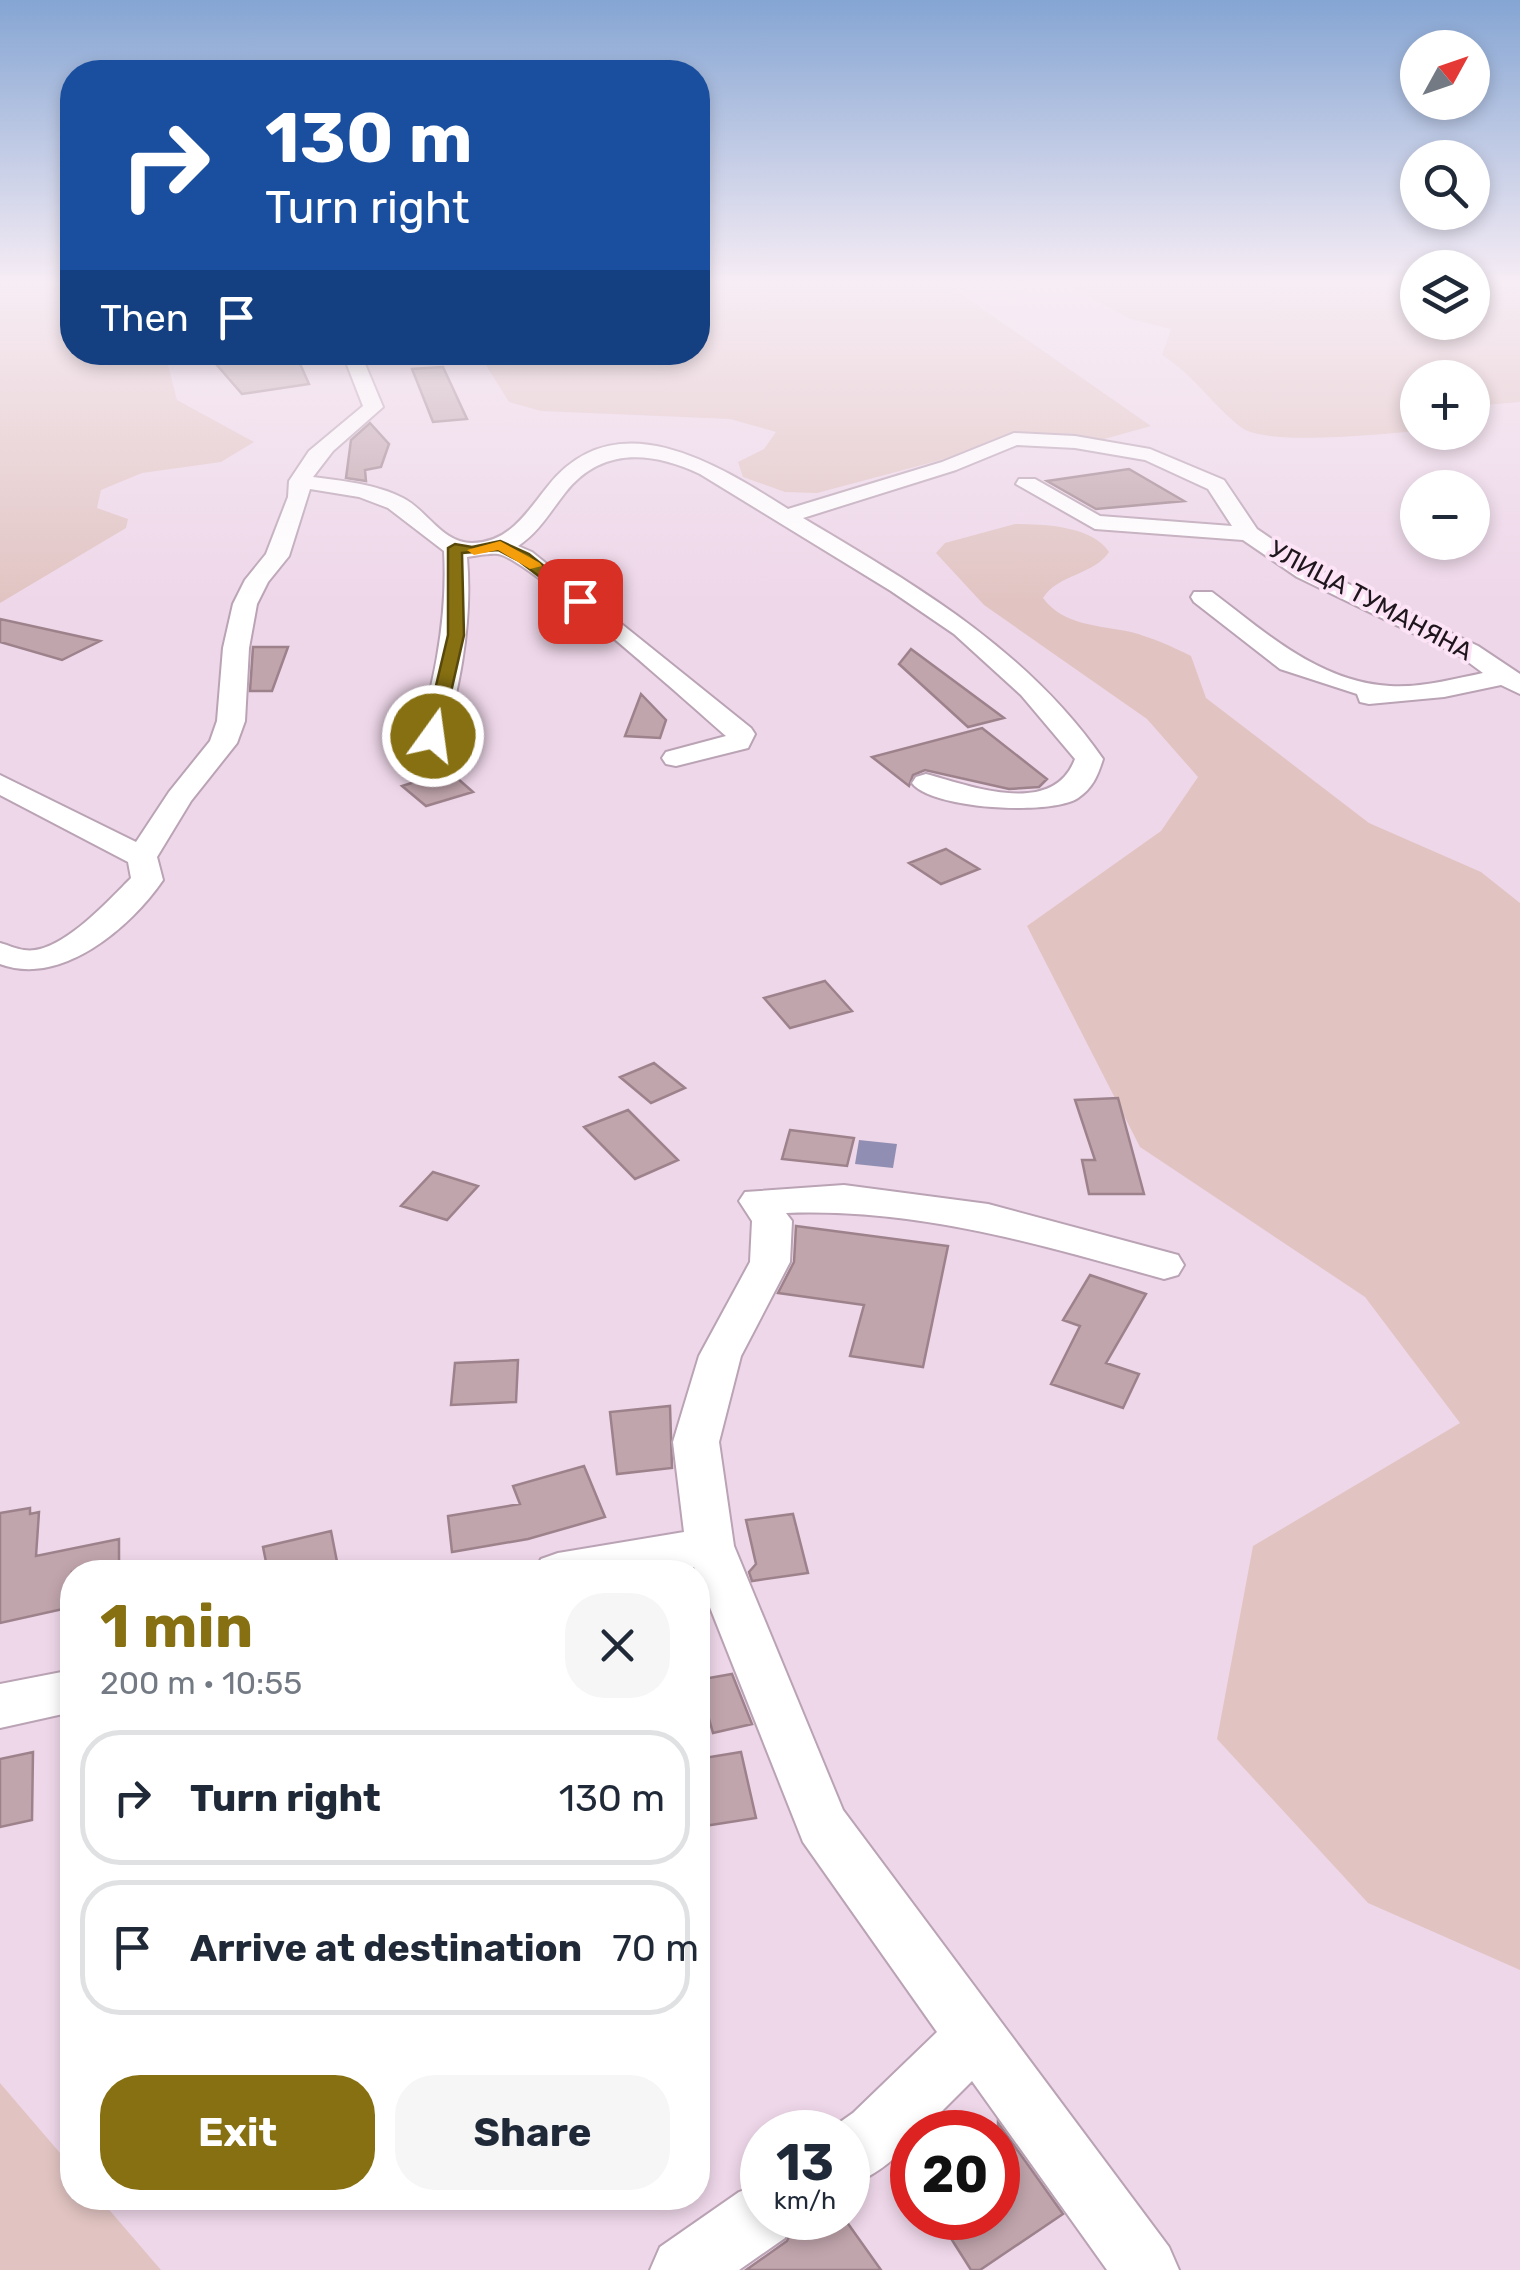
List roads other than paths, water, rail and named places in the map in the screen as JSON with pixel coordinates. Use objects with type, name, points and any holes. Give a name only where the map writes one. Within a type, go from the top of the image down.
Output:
[{"type":"street","points":[[0,953],[23,961],[64,952],[148,880],[142,857],[178,798],[223,743],[232,721],[236,648],[245,604],[256,580],[277,556],[299,497],[300,481],[312,458],[373,407],[366,390]]},
{"type":"street","name":"УЛИЦА ТУМАНЯНА","points":[[784,516],[949,466],[997,444],[1035,438],[1150,454],[1188,468],[1216,485],[1249,534],[1305,572],[1470,651],[1512,681]]},
{"type":"street","points":[[300,481],[364,492],[394,502],[411,513],[439,543],[472,551],[500,546],[537,520],[563,476],[578,464],[624,450],[654,451],[700,466],[962,628],[1017,676],[1089,759],[1086,777],[1070,792],[1034,801],[982,800],[926,784]]},
{"type":"street","points":[[1027,484],[1079,517],[1110,526],[1249,534]]},
{"type":"street","points":[[500,546],[524,558],[594,612],[741,734],[738,742],[727,748],[676,758]]},
{"type":"street","points":[[424,763],[456,635],[455,548]]},
{"type":"street","points":[[1203,596],[1288,663],[1325,678],[1392,695]]},
{"type":"street","points":[[1303,694],[1322,690],[1392,695],[1512,681]]},
{"type":"street","points":[[0,784],[142,857]]},
{"type":"street","points":[[1146,2270],[978,2034],[822,1825],[710,1546],[696,1442],[720,1356],[770,1262],[772,1221],[759,1202],[844,1198],[988,1216],[1164,1265]]},
{"type":"street","points":[[628,1560],[710,1546]]},
{"type":"street","points":[[0,1706],[60,1694]]},
{"type":"street","points":[[870,2139],[978,2034]]},
{"type":"street","points":[[682,2270],[740,2229]]},
{"type":"water","points":[[859,1140],[897,1144],[893,1168],[855,1164]]}]
